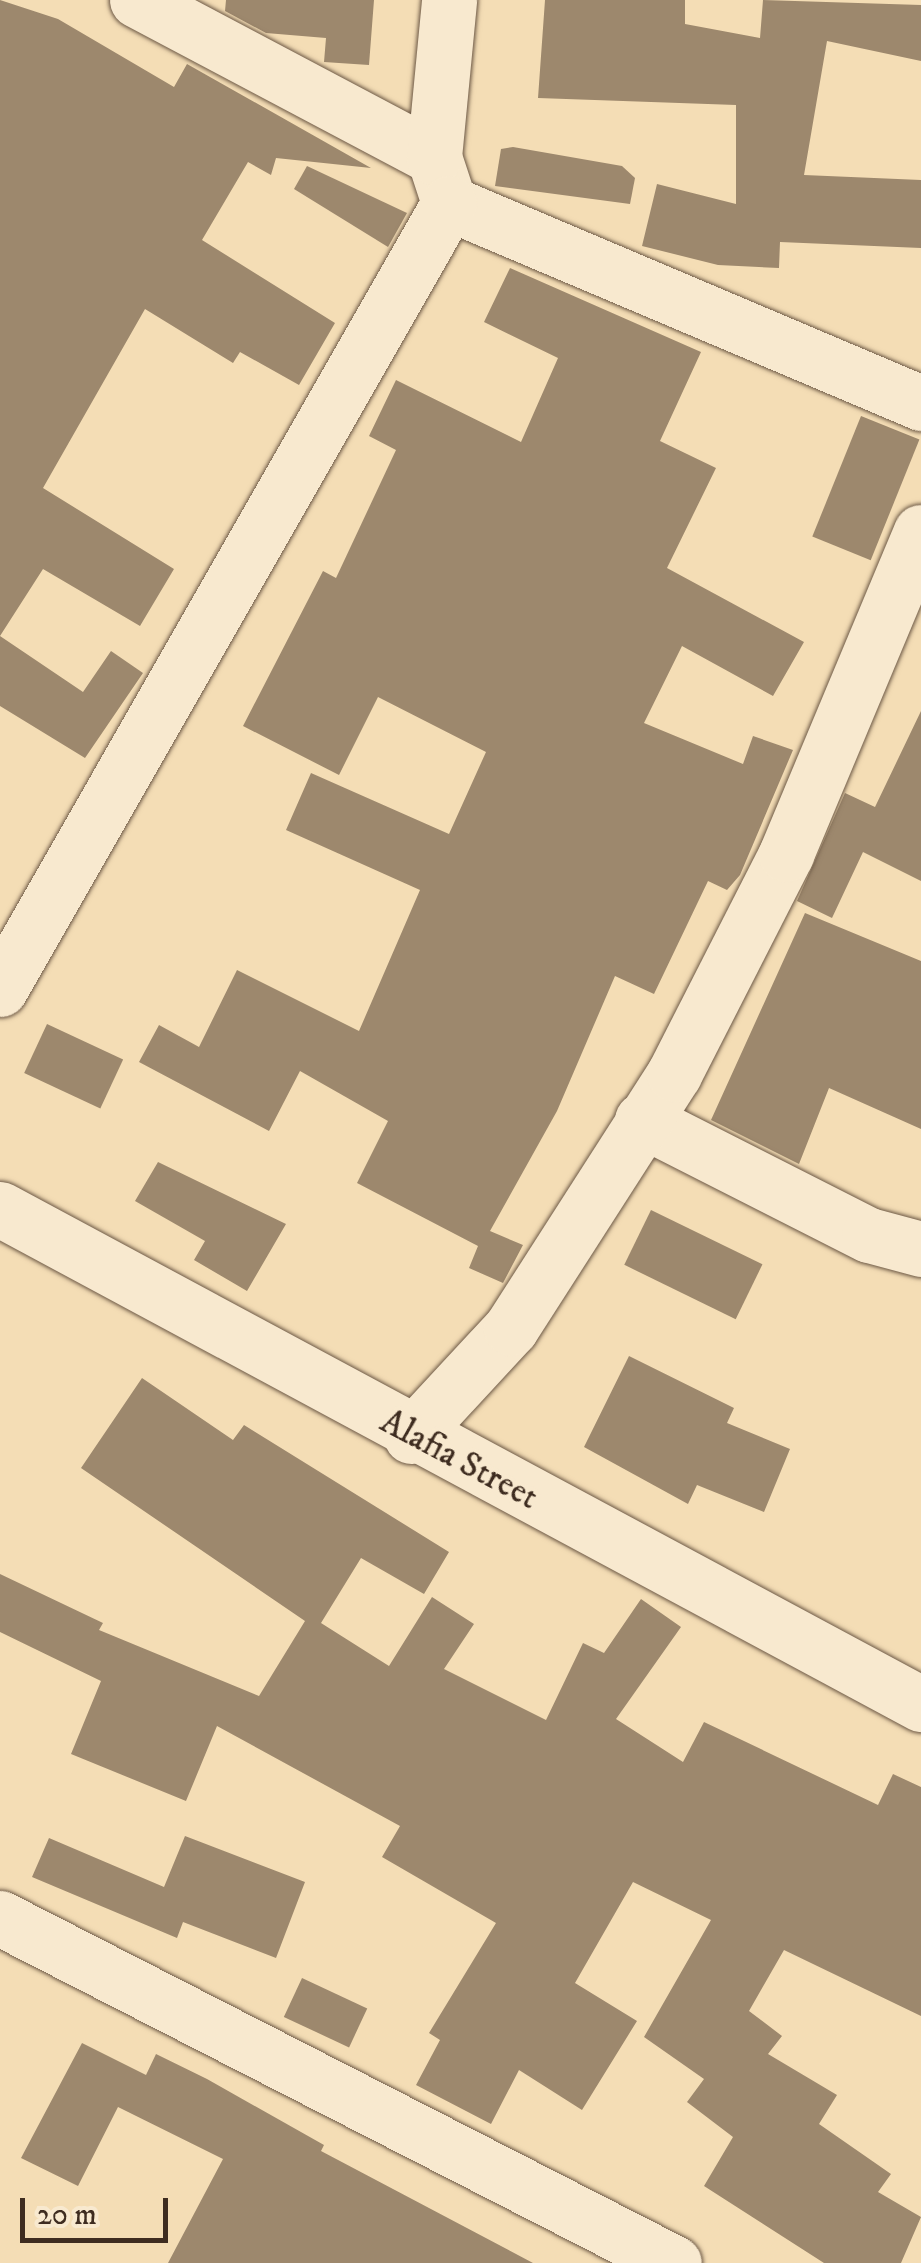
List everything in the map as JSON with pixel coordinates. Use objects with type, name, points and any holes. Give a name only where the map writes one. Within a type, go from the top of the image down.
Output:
[{"type":"street","points":[[137,0],[441,180],[921,403]]},
{"type":"street","points":[[0,989],[441,180],[448,0]]},
{"type":"street","points":[[411,1436],[511,1328],[642,1120],[786,854],[921,532]]},
{"type":"street","points":[[642,1120],[870,1236],[921,1249]]},
{"type":"street","name":"Alafia Street","points":[[0,1209],[411,1436],[921,1704]]},
{"type":"street","points":[[0,1918],[674,2263]]},
{"type":"building","points":[[0,0],[58,19],[174,87],[187,64],[371,168],[276,158],[271,175],[248,162],[202,240],[335,323],[299,385],[240,352],[233,363],[145,309],[43,488],[174,569],[140,626],[43,569],[0,636]]},
{"type":"building","points":[[226,0],[374,0],[369,65],[324,62],[326,38],[266,33],[225,11]]},
{"type":"building","points":[[545,0],[685,0],[685,24],[760,38],[763,0],[921,5],[921,61],[827,41],[804,175],[921,180],[921,248],[780,242],[779,268],[718,265],[642,246],[657,184],[736,204],[736,105],[538,98]]},
{"type":"building","points":[[513,147],[622,166],[635,178],[630,204],[495,186],[501,149]]},
{"type":"building","points":[[307,166],[407,213],[388,247],[294,189]]},
{"type":"building","points":[[510,268],[701,352],[660,441],[716,468],[667,568],[804,642],[773,696],[682,646],[644,723],[743,764],[753,736],[793,750],[740,875],[727,890],[708,881],[654,994],[615,976],[557,1111],[490,1231],[523,1245],[503,1283],[469,1268],[478,1246],[357,1183],[388,1121],[300,1071],[269,1131],[139,1062],[159,1025],[199,1047],[237,970],[359,1031],[420,890],[286,830],[311,773],[449,834],[486,752],[378,697],[339,775],[243,726],[323,571],[336,578],[396,450],[369,436],[396,380],[521,442],[558,358],[484,322]]},
{"type":"building","points":[[861,416],[919,440],[871,560],[812,537]]},
{"type":"building","points":[[0,636],[83,692],[111,651],[143,673],[85,758],[0,706]]},
{"type":"building","points":[[921,711],[921,881],[863,852],[832,918],[797,901],[845,793],[875,807]]},
{"type":"building","points":[[805,913],[921,961],[921,1129],[829,1088],[799,1164],[711,1120]]},
{"type":"building","points":[[47,1024],[123,1059],[100,1108],[24,1073]]},
{"type":"building","points":[[158,1162],[286,1224],[247,1291],[194,1260],[205,1241],[135,1201]]},
{"type":"building","points":[[651,1210],[762,1264],[736,1319],[624,1265]]},
{"type":"building","points":[[629,1356],[734,1408],[727,1423],[790,1449],[764,1512],[697,1485],[688,1504],[584,1447]]},
{"type":"building","points":[[142,1378],[233,1440],[244,1425],[449,1552],[424,1594],[361,1558],[321,1623],[389,1666],[432,1597],[474,1624],[444,1669],[546,1720],[583,1643],[604,1653],[641,1599],[681,1627],[616,1719],[683,1762],[704,1722],[878,1805],[893,1774],[921,1787],[921,2016],[784,1950],[749,2011],[782,2036],[768,2054],[837,2095],[819,2124],[891,2174],[878,2192],[921,2217],[901,2263],[824,2263],[704,2186],[733,2137],[687,2102],[704,2079],[644,2037],[711,1920],[633,1882],[575,1983],[637,2021],[582,2110],[519,2070],[491,2124],[416,2085],[440,2040],[429,2033],[496,1923],[382,1857],[400,1826],[217,1726],[186,1801],[71,1754],[101,1681],[0,1632],[0,1574],[103,1623],[99,1630],[259,1696],[305,1621],[81,1468]]},
{"type":"building","points":[[185,1836],[305,1882],[276,1958],[183,1922],[177,1938],[32,1877],[49,1838],[164,1887]]},
{"type":"building","points":[[302,1978],[367,2008],[349,2047],[284,2017]]},
{"type":"building","points":[[82,2043],[146,2075],[156,2054],[324,2145],[321,2151],[533,2263],[168,2263],[223,2159],[118,2107],[78,2186],[21,2158]]}]
